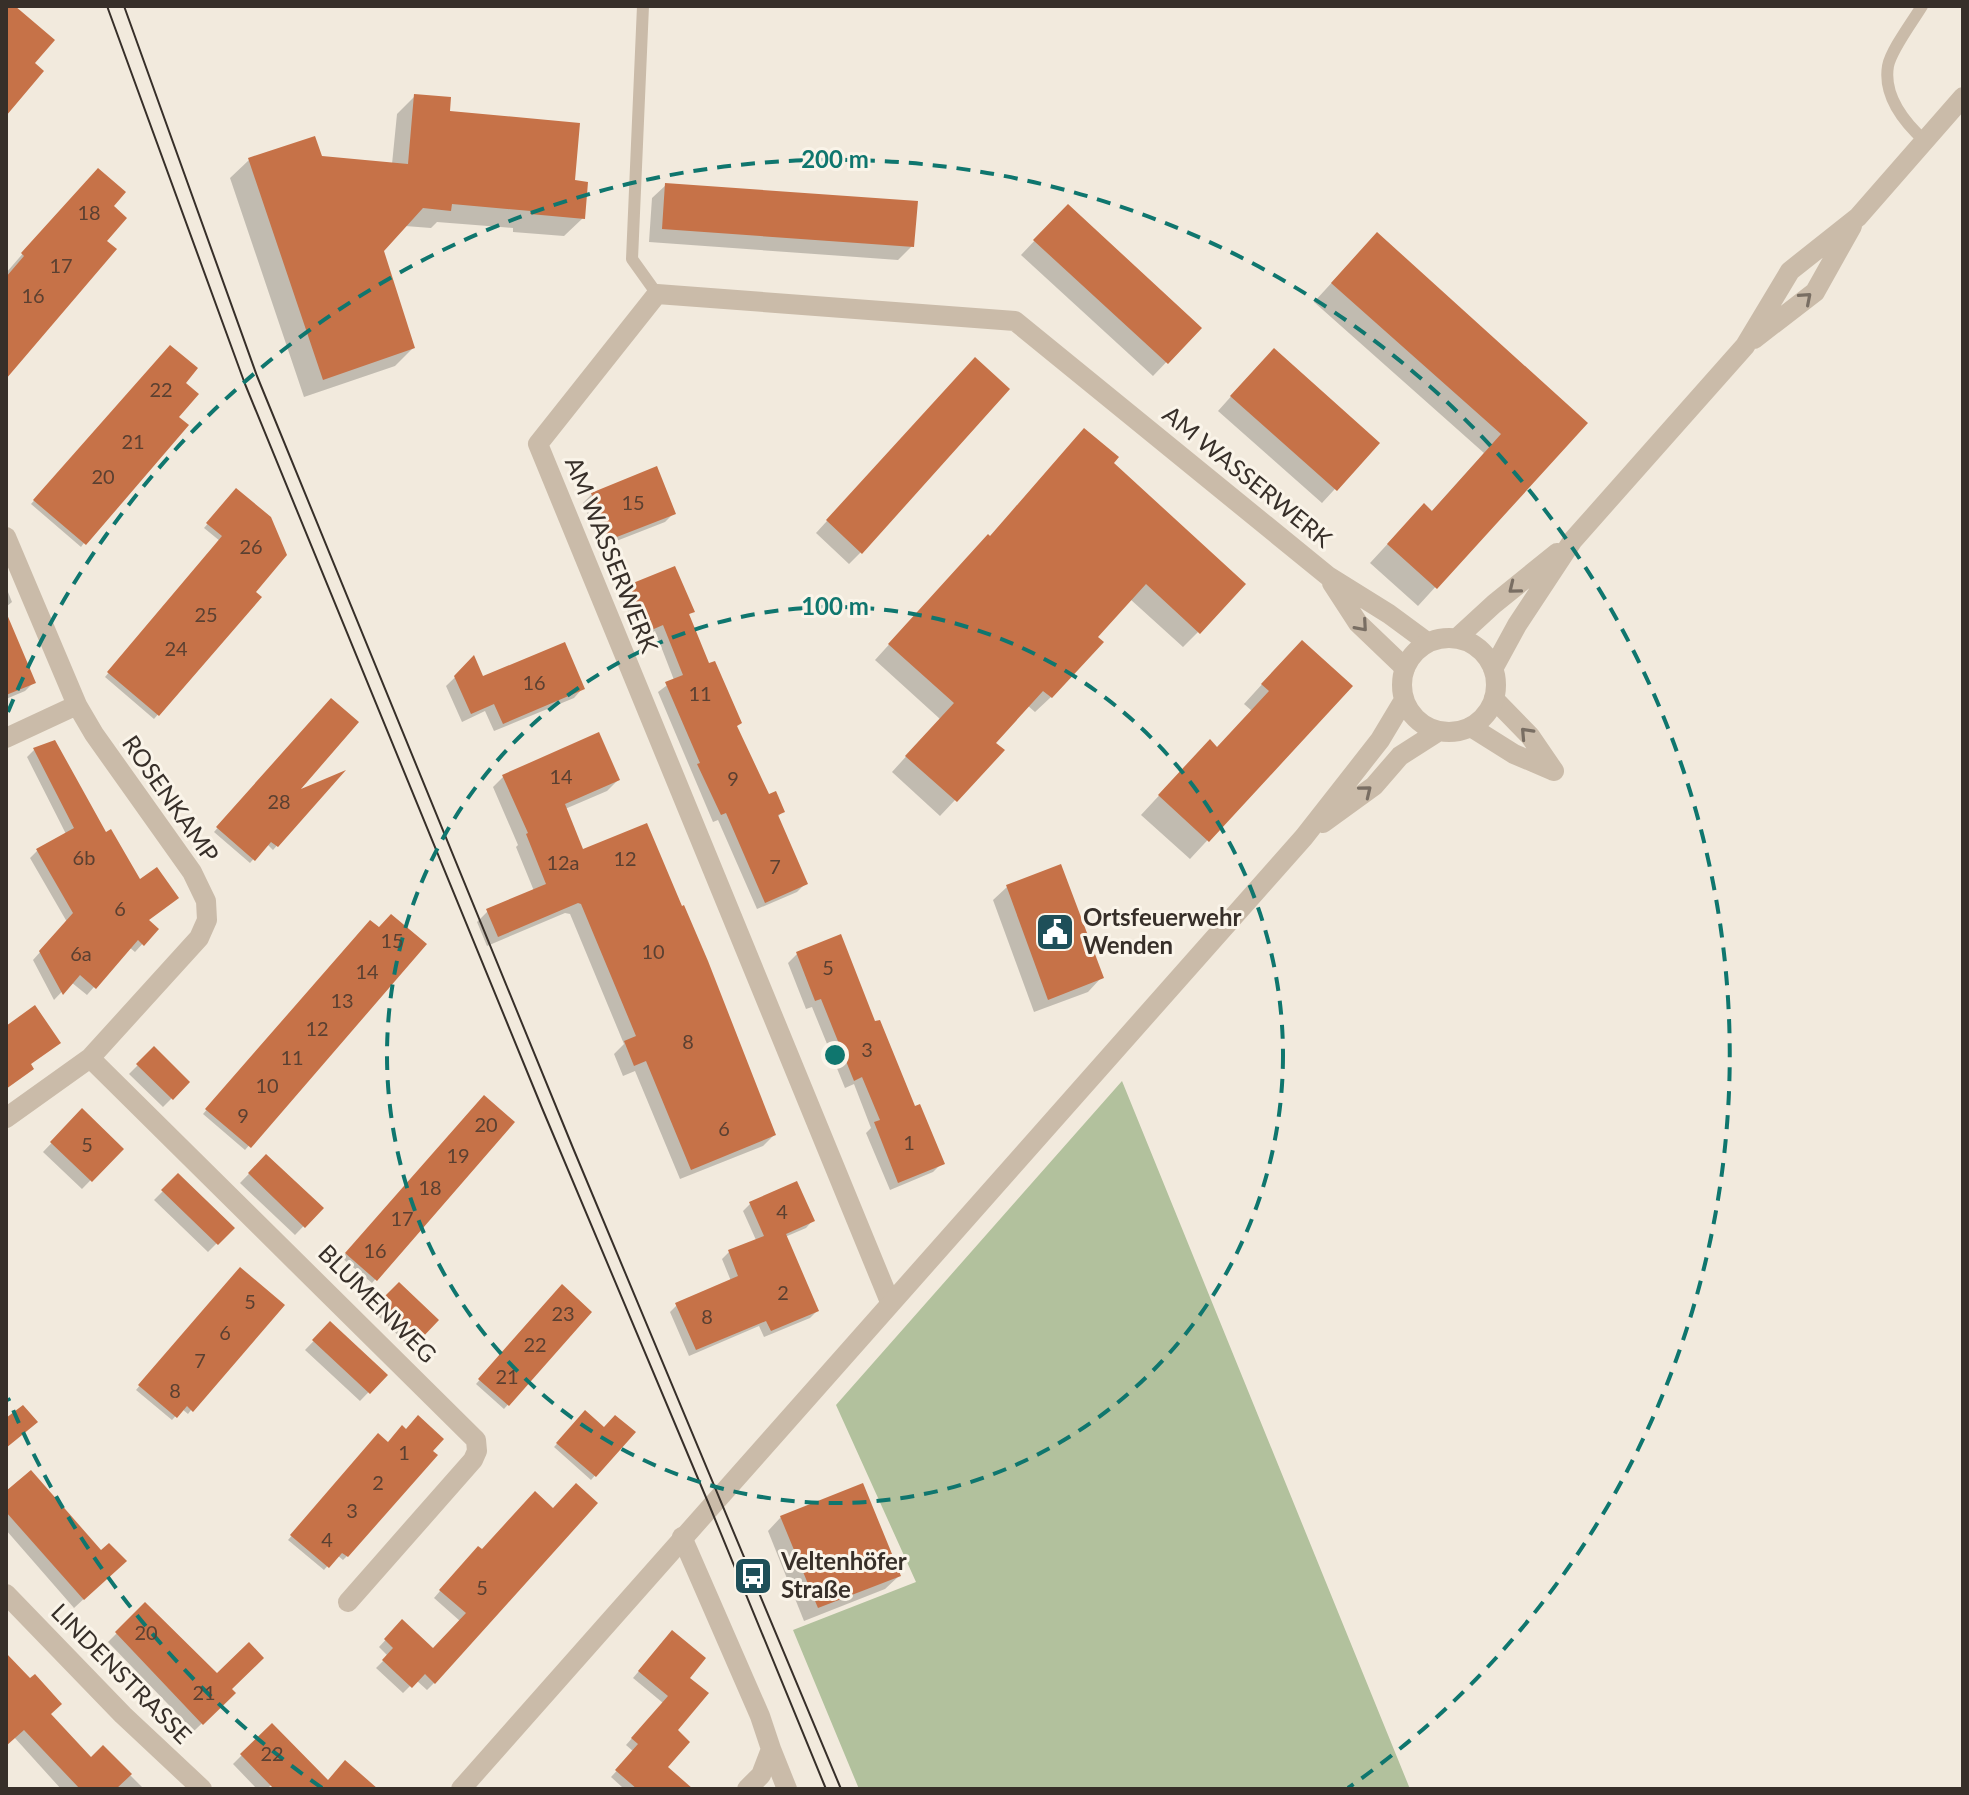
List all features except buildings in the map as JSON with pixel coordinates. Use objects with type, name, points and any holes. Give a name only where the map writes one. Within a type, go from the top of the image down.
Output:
[{"type":"street","points":[[1493,669],[1517,625],[1573,540],[1745,346],[1790,271],[1858,217],[1963,97]]},
{"type":"street","points":[[1745,346],[1815,292],[1858,217]]},
{"type":"street","name":"AM WASSERWERK","points":[[890,1302],[538,444],[657,294],[1015,321],[1328,576]]},
{"type":"street","name":"ROSENKAMP","points":[[6,537],[77,705],[94,734],[192,872],[206,901],[207,920],[199,938],[90,1058],[6,1118]]},
{"type":"street","points":[[1457,638],[1573,540]]},
{"type":"street","points":[[1328,576],[1427,642]]},
{"type":"street","points":[[1328,576],[1358,623],[1405,668]]},
{"type":"street","points":[[1457,638],[1479,649],[1493,669],[1496,683],[1494,699],[1489,710],[1471,727],[1455,732],[1439,731],[1418,720],[1404,700],[1402,684],[1405,668],[1413,654],[1427,642],[1457,638]]},
{"type":"street","points":[[1471,727],[1514,754],[1554,771],[1530,736],[1494,699]]},
{"type":"street","points":[[461,1789],[1304,837],[1380,740],[1404,700]]},
{"type":"street","points":[[6,738],[77,705]]},
{"type":"street","points":[[1304,837],[1374,786],[1400,756],[1439,731]]},
{"type":"street","name":"BLUMENWEG","points":[[90,1058],[476,1440],[477,1451],[473,1460],[348,1602]]},
{"type":"street","points":[[682,1537],[760,1716],[787,1789]]},
{"type":"street","name":"LINDENSTRASSE","points":[[6,1594],[123,1715],[202,1789]]},
{"type":"street","points":[[747,1789],[761,1775],[771,1749]]},
{"type":"lane","points":[[643,6],[632,259],[657,294]]},
{"type":"lane","points":[[1922,6],[1888,64],[1888,92],[1910,128],[1925,141]]},
{"type":"green space","points":[[1122,1081],[1410,1789],[859,1789],[793,1630],[916,1582],[836,1405]]},
{"type":"tram line","points":[[107,6],[245,384],[826,1789]]},
{"type":"tram line","points":[[124,6],[257,376],[573,1148],[841,1789]]},
{"type":"place","name":"Ortsfeuerwehr Wenden","points":[[1055,932]]},
{"type":"place","name":"Veltenhöfer Straße","points":[[753,1576]]}]
